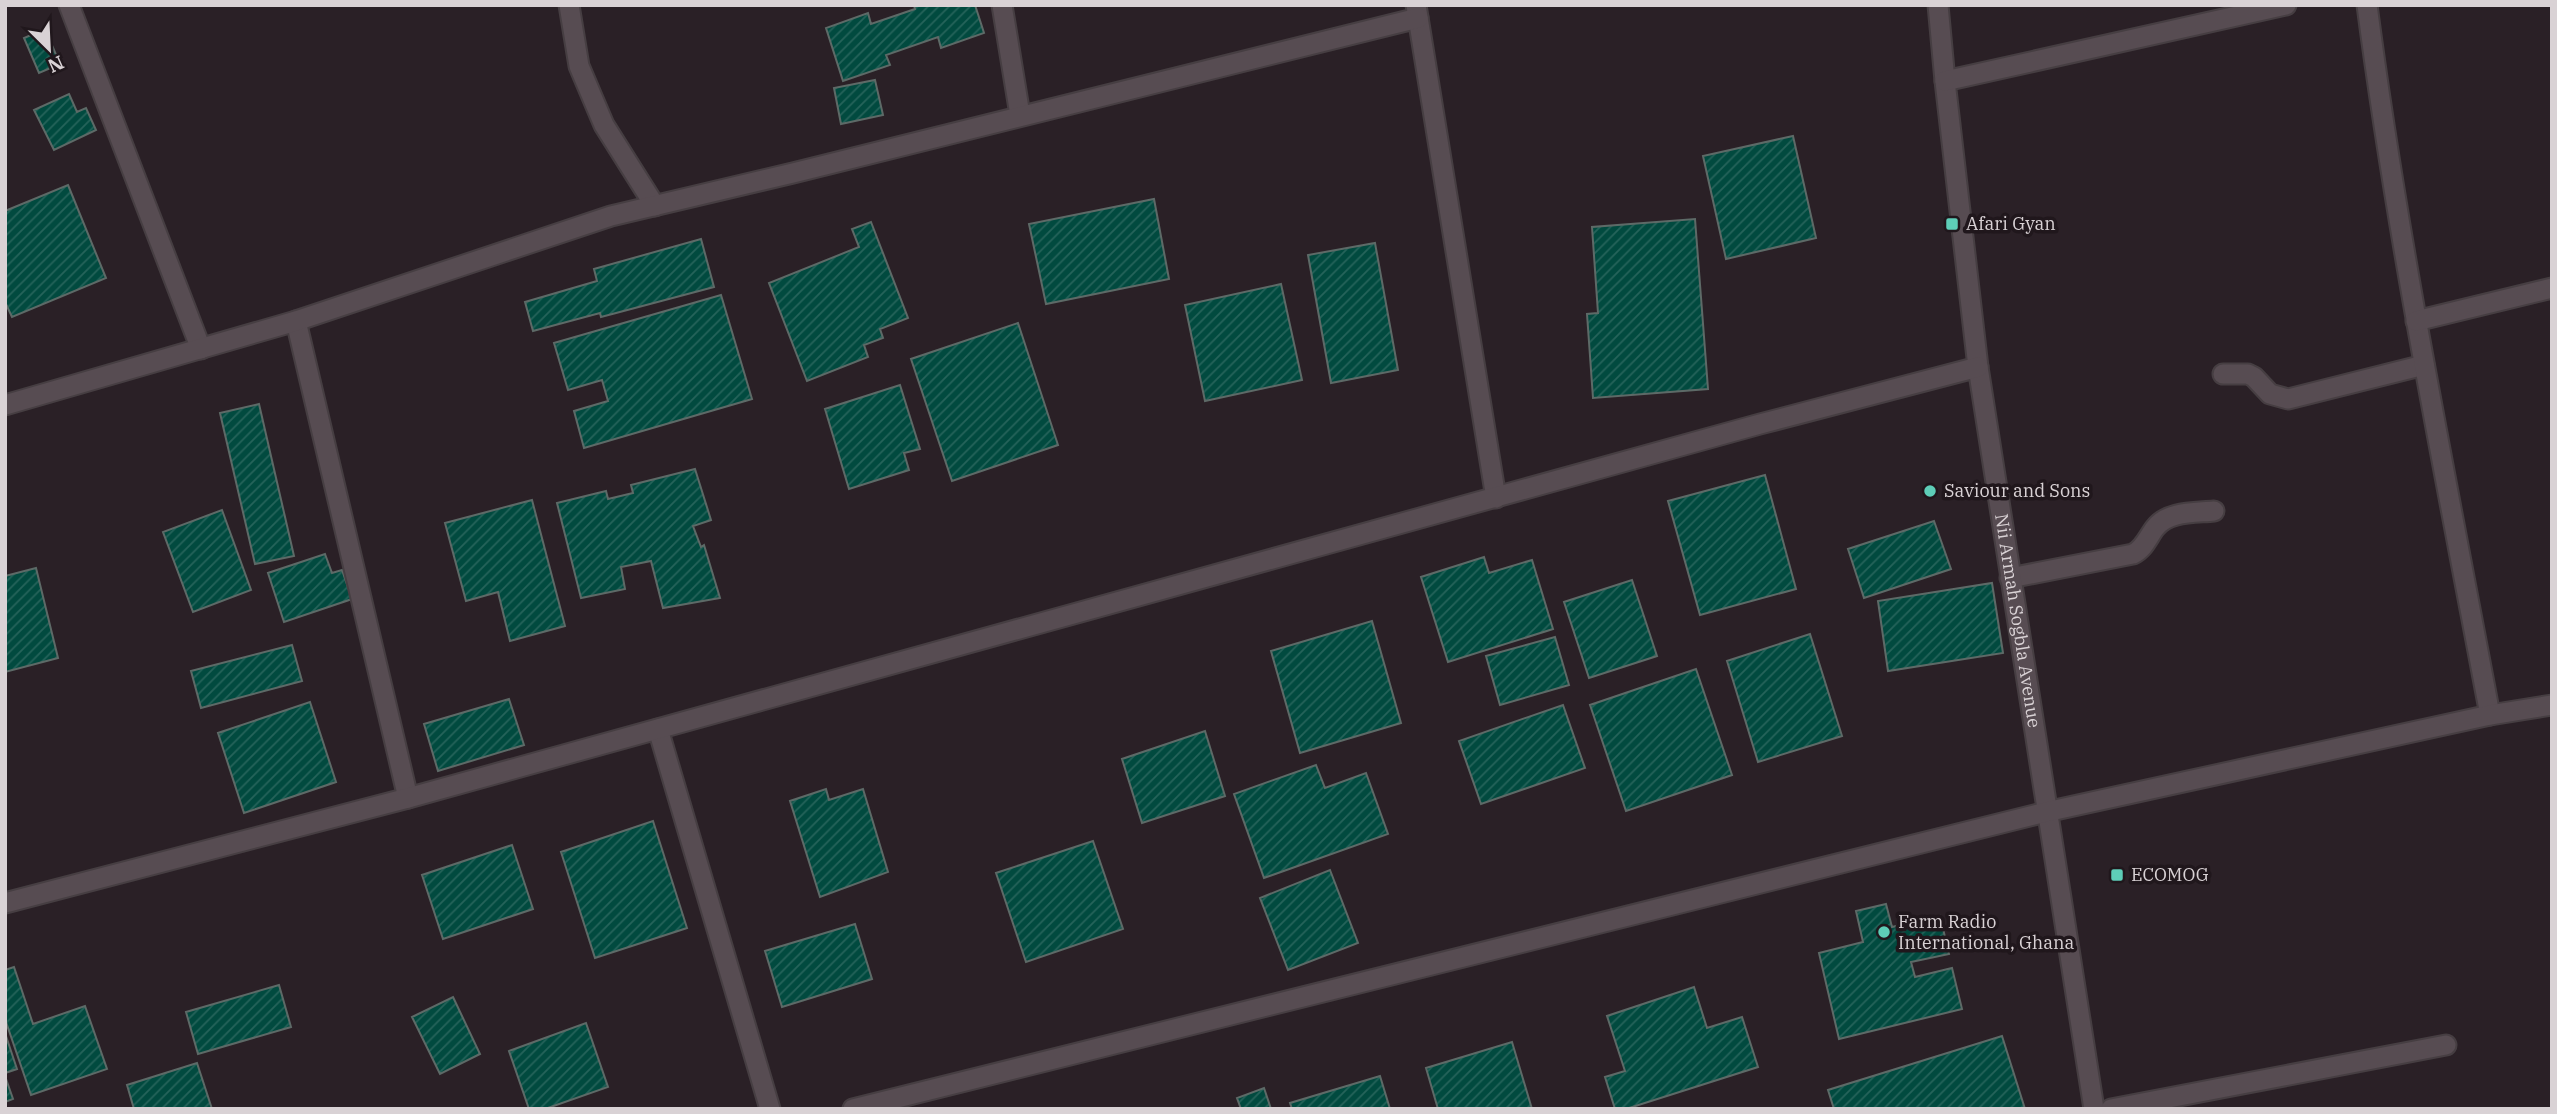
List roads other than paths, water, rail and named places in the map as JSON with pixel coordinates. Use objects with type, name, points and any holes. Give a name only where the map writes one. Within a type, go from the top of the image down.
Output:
[{"type":"street","points":[[69,5],[201,349]]},
{"type":"street","points":[[569,5],[579,66],[604,125],[655,206]]},
{"type":"street","points":[[1002,5],[1020,115]]},
{"type":"street","name":"Nii Armah Sogbla Avenue","points":[[1938,5],[1978,367],[2094,1109]]},
{"type":"street","points":[[1945,81],[2286,5]]},
{"type":"street","points":[[2367,5],[2385,142],[2416,321],[2490,715]]},
{"type":"street","points":[[5,405],[296,321],[611,216],[1020,115],[1417,12],[1496,498]]},
{"type":"street","points":[[2416,321],[2552,288]]},
{"type":"street","points":[[296,321],[408,798]]},
{"type":"street","points":[[2223,374],[2248,374],[2270,394],[2288,400],[2424,365]]},
{"type":"street","points":[[5,902],[408,798],[1760,424],[1978,367]]},
{"type":"street","points":[[2010,578],[2133,554],[2139,551],[2163,520],[2172,516],[2214,511]]},
{"type":"street","points":[[853,1109],[2046,812],[2490,715],[2552,705]]},
{"type":"street","points":[[658,729],[770,1109]]},
{"type":"street","points":[[2111,1109],[2446,1045]]},
{"type":"place","name":"Afari Gyan","points":[[1952,224]]},
{"type":"place","name":"Saviour and Sons","points":[[1930,491]]},
{"type":"place","name":"ECOMOG","points":[[2117,875]]},
{"type":"place","name":"Farm Radio International, Ghana","points":[[1884,932]]}]
